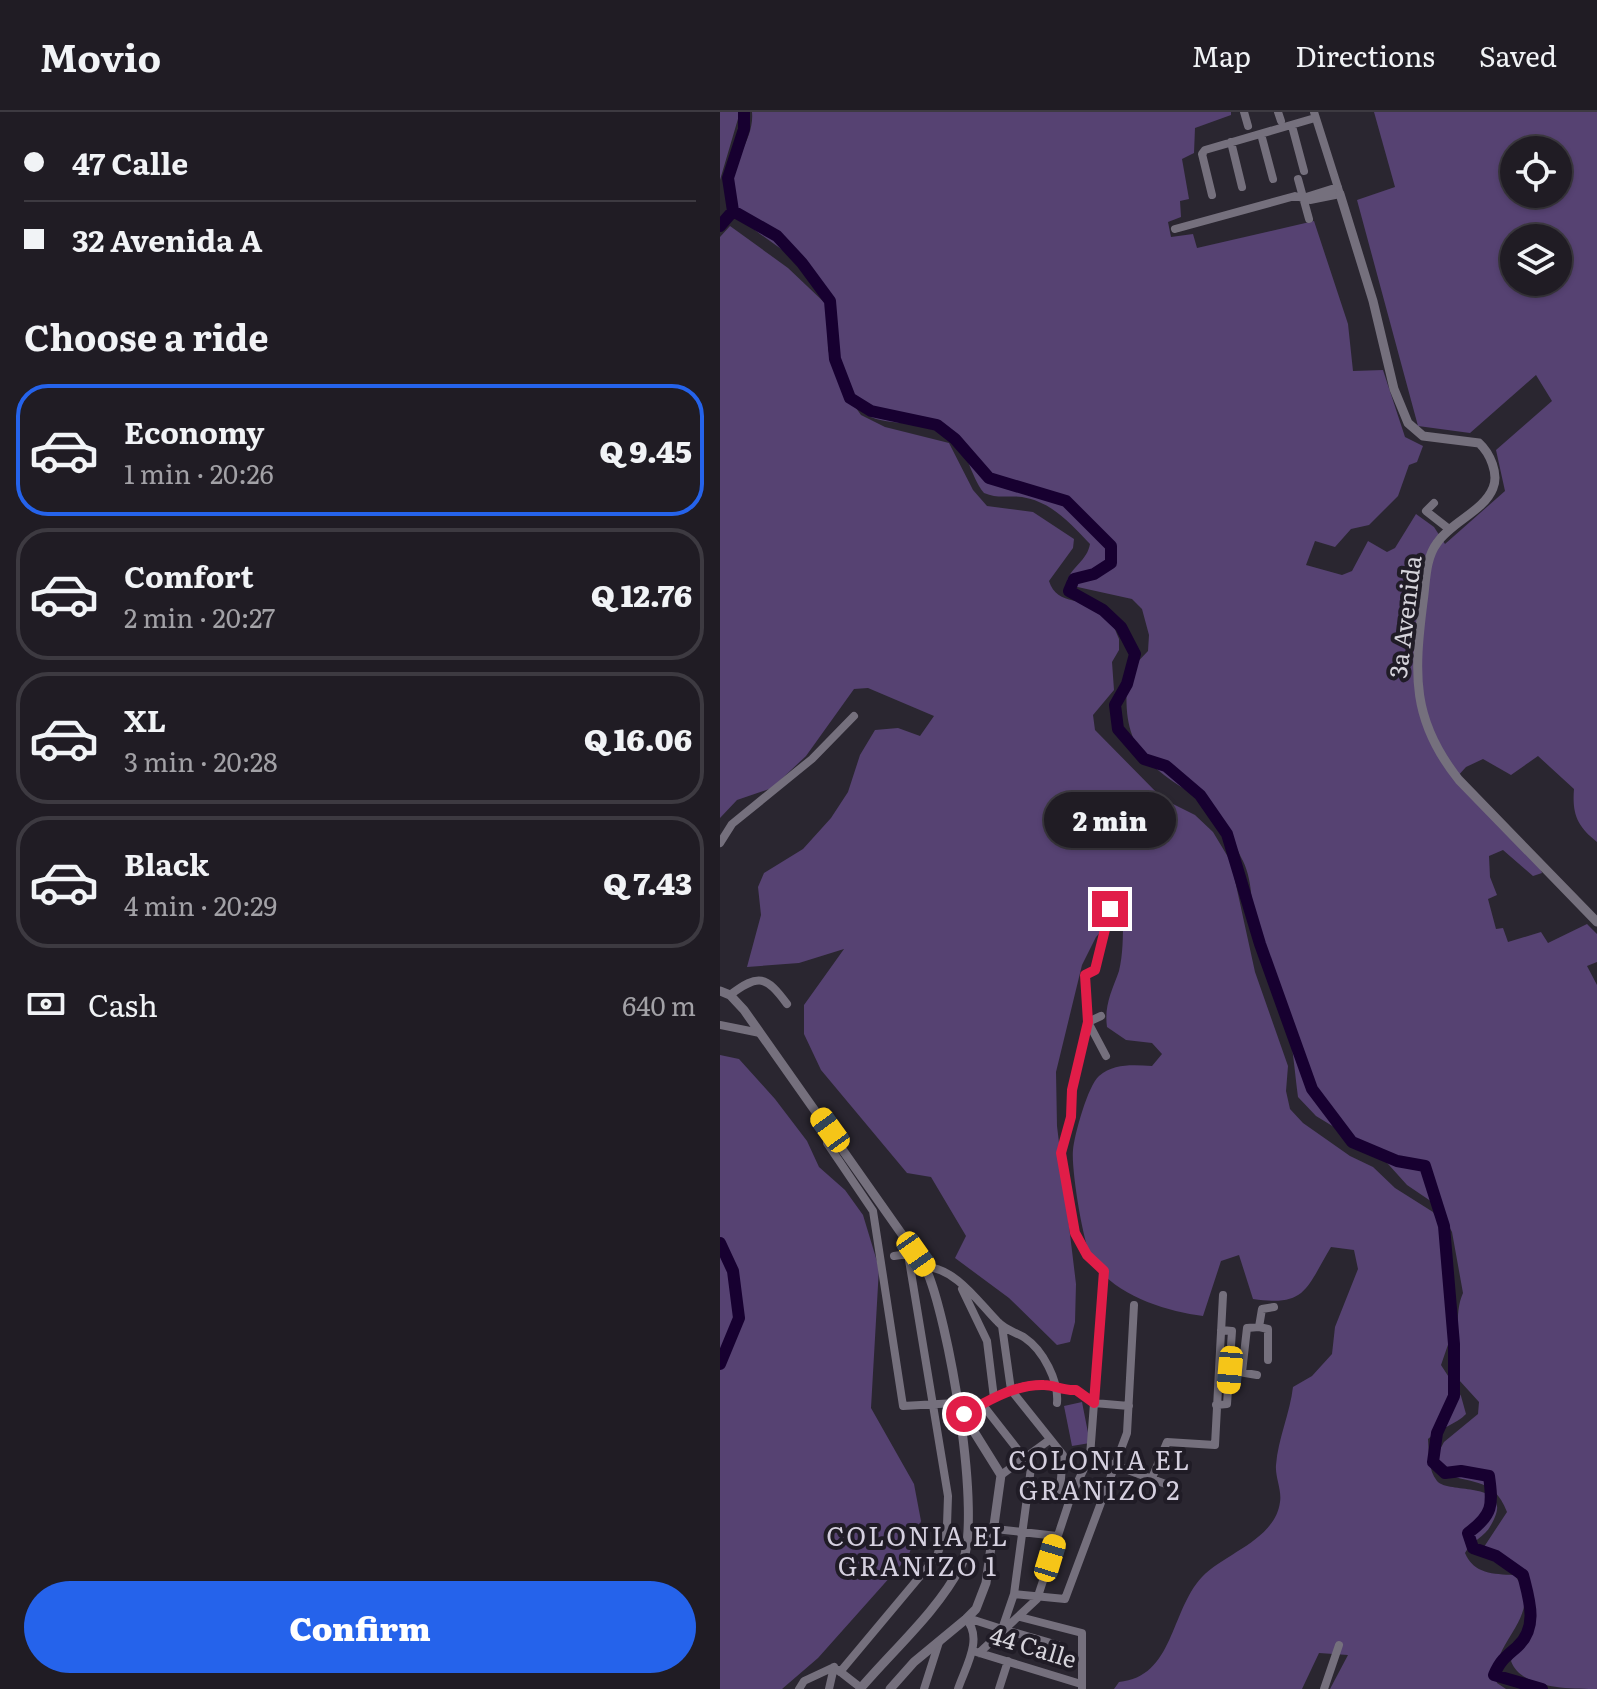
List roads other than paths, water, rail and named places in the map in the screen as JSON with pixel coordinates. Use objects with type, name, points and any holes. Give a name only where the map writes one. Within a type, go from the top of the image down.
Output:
[{"type":"street","points":[[1244,112],[1248,126]]},
{"type":"street","points":[[1212,195],[1203,152],[1292,126],[1314,115]]},
{"type":"street","name":"3a Avenida","points":[[1314,115],[1373,301],[1394,389],[1408,423],[1423,436],[1479,443],[1494,468],[1495,483],[1491,493],[1436,543],[1428,565],[1415,676],[1420,702],[1442,756],[1459,780],[1597,922]]},
{"type":"street","points":[[1292,126],[1304,171]]},
{"type":"street","points":[[1261,134],[1273,179]]},
{"type":"street","points":[[1231,142],[1242,187]]},
{"type":"street","points":[[1298,179],[1309,219]]},
{"type":"street","points":[[1175,229],[1295,196],[1310,200],[1339,190]]},
{"type":"street","points":[[1434,503],[1426,511],[1449,529]]},
{"type":"street","points":[[720,843],[732,824],[812,759],[854,716]]},
{"type":"street","points":[[958,1689],[976,1652],[1020,1617],[1037,1599],[1071,1496],[1090,1456],[1104,1271],[1087,1255],[1075,1233],[1061,1153],[1071,1117],[1072,1090],[1088,1022],[1085,975],[1100,968],[1110,909]]},
{"type":"street","points":[[730,995],[749,981],[757,980],[774,987],[787,1004]]},
{"type":"street","points":[[720,991],[730,995],[760,1033],[925,1267],[941,1313],[956,1403],[964,1425],[1001,1475],[986,1583],[976,1609],[968,1621],[939,1642],[890,1689]]},
{"type":"street","points":[[1088,1022],[1101,1016]]},
{"type":"street","points":[[1088,1022],[1106,1056]]},
{"type":"street","points":[[720,1025],[760,1033]]},
{"type":"street","points":[[830,1130],[827,1143],[873,1211],[877,1253],[903,1406],[956,1403]]},
{"type":"street","points":[[829,1689],[837,1670],[928,1568],[942,1544],[948,1496],[908,1243]]},
{"type":"street","points":[[894,1256],[908,1254]]},
{"type":"street","points":[[925,1267],[937,1268],[960,1284],[1002,1326],[1029,1341],[1046,1363],[1057,1390],[1057,1403]]},
{"type":"street","points":[[960,1284],[987,1341],[994,1398]]},
{"type":"street","points":[[1152,1478],[1167,1442],[1214,1447],[1223,1295]]},
{"type":"street","points":[[1014,1594],[1063,1601],[1127,1433],[1134,1305]]},
{"type":"street","points":[[1259,1327],[1262,1309],[1274,1307]]},
{"type":"street","points":[[1002,1326],[1011,1390],[1048,1441],[1063,1455],[1060,1490],[1071,1496]]},
{"type":"street","points":[[1242,1372],[1246,1330],[1259,1327],[1268,1329],[1268,1360]]},
{"type":"street","points":[[1216,1405],[1227,1404],[1230,1370],[1232,1331],[1221,1330]]},
{"type":"street","points":[[1230,1370],[1257,1375]]},
{"type":"street","points":[[964,1414],[1011,1390],[1046,1384],[1057,1390],[1076,1390],[1094,1403],[1129,1406]]},
{"type":"street","points":[[837,1670],[860,1688],[936,1601],[961,1566],[970,1525],[964,1414],[956,1403]]},
{"type":"street","points":[[982,1404],[1025,1459]]},
{"type":"street","points":[[1001,1475],[1048,1441]]},
{"type":"street","points":[[1002,1629],[1014,1594],[1033,1453]]},
{"type":"street","points":[[1090,1456],[1171,1486]]},
{"type":"street","points":[[1063,1467],[1082,1470]]},
{"type":"street","points":[[995,1529],[1057,1536]]},
{"type":"street","points":[[1020,1617],[1082,1633],[1081,1686]]},
{"type":"street","points":[[968,1621],[974,1620],[1058,1645]]},
{"type":"street","points":[[968,1621],[976,1652]]},
{"type":"street","points":[[924,1689],[939,1642]]},
{"type":"street","points":[[1324,1689],[1339,1645]]},
{"type":"street","name":"44 Calle","points":[[976,1652],[1081,1686]]},
{"type":"street","points":[[999,1689],[1008,1661]]},
{"type":"street","points":[[799,1689],[804,1681],[837,1670]]},
{"type":"waterway","points":[[744,112],[744,129],[728,178],[733,211],[777,236],[830,301],[835,359],[850,398],[871,411],[937,425],[955,439],[989,478],[1066,501],[1111,546],[1111,563],[1094,574],[1074,579],[1069,591],[1103,610],[1121,627],[1135,654],[1127,684],[1115,705],[1118,729],[1144,759],[1166,766],[1200,795],[1227,834],[1260,944],[1312,1089],[1352,1142],[1397,1161],[1425,1166],[1444,1226],[1454,1344],[1454,1396],[1437,1433],[1433,1462],[1445,1473],[1461,1471],[1489,1476],[1491,1495],[1487,1515],[1468,1533],[1473,1548],[1496,1556],[1523,1575],[1530,1612],[1524,1639],[1503,1660],[1494,1675],[1542,1689]]},
{"type":"waterway","points":[[720,226],[733,211]]},
{"type":"waterway","points":[[720,1243],[733,1271],[739,1318],[720,1364]]},
{"type":"district","name":"COLONIA EL GRANIZO 2","points":[[1100,1476]]},
{"type":"district","name":"COLONIA EL GRANIZO 1","points":[[918,1552]]}]
